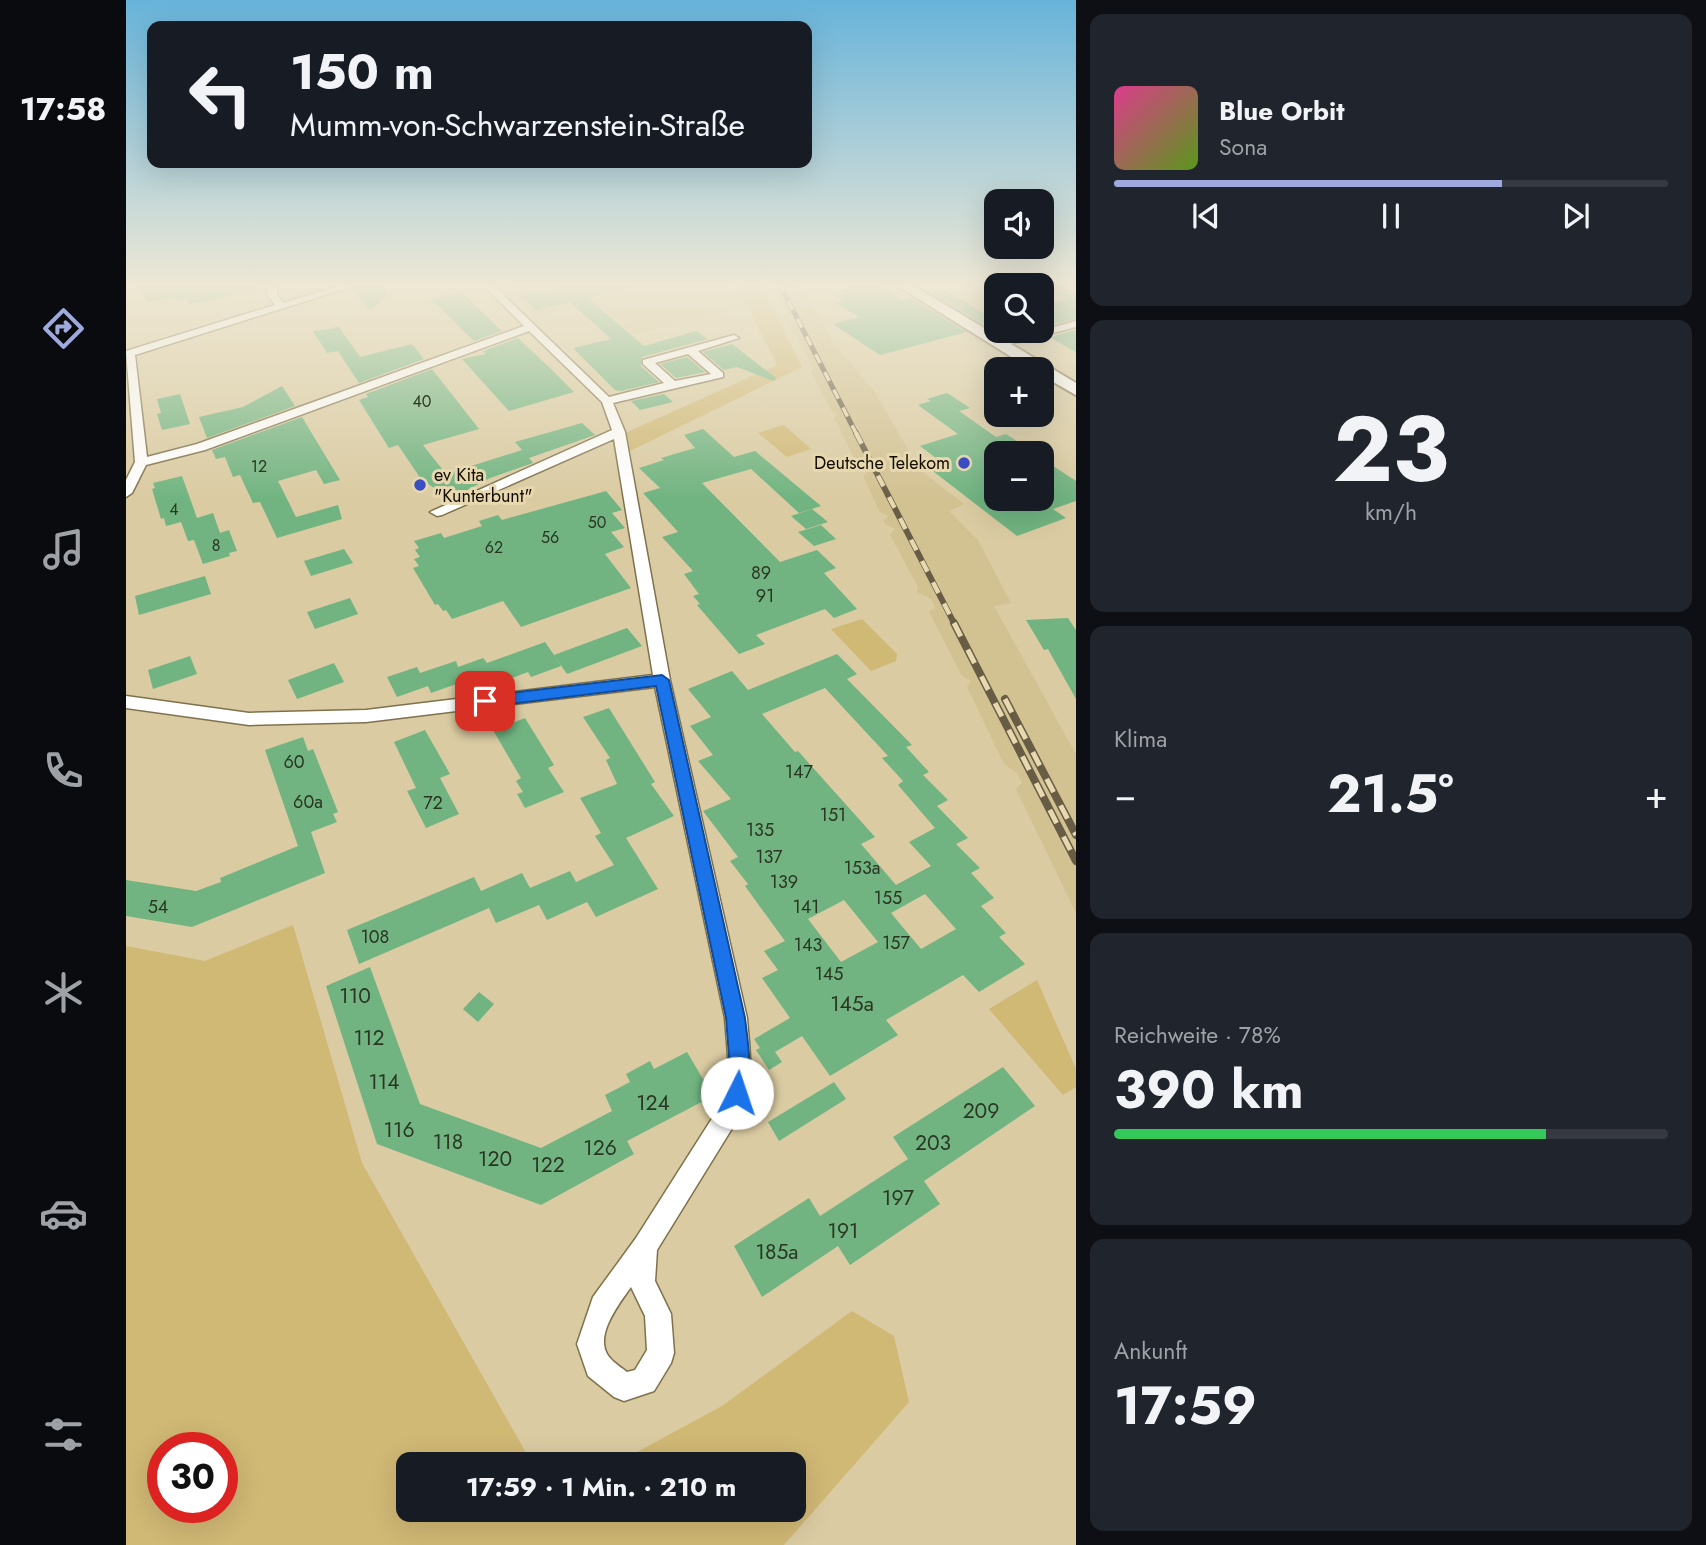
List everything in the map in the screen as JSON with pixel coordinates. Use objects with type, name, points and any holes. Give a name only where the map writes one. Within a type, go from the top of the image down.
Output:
[{"type":"street","points":[[126,494],[141,462],[128,355]]},
{"type":"street","points":[[141,462],[166,458],[201,447],[454,355]]},
{"type":"street","points":[[560,355],[607,401],[619,432],[662,680],[736,1018],[739,1056],[736,1101],[646,1247],[602,1306],[590,1344],[598,1367],[624,1387],[644,1381],[661,1353],[659,1314],[642,1282],[646,1247]]},
{"type":"street","points":[[672,355],[647,362],[672,384]]},
{"type":"street","points":[[607,401],[719,375],[696,355]]},
{"type":"street","points":[[1018,355],[1076,390]]},
{"type":"street","points":[[437,512],[619,432]]},
{"type":"street","points":[[126,702],[249,719],[366,716],[662,680]]},
{"type":"shaded area","points":[[772,355],[796,355],[802,367],[628,452],[625,433],[777,365]]},
{"type":"shaded area","points":[[806,355],[844,355],[875,392],[919,469],[964,504],[949,511],[978,540],[1011,603],[994,606],[1076,754],[1076,913],[1016,789],[1022,783],[1017,773],[1004,764],[967,687],[971,681],[962,676],[929,612],[935,608],[931,599],[917,592],[918,587],[890,535],[895,529],[885,524],[888,516],[880,512],[863,476],[867,473],[857,464],[833,420],[838,414],[832,411],[811,372],[814,367],[810,365],[812,362]]},
{"type":"shaded area","points":[[784,425],[811,449],[787,457],[758,433]]},
{"type":"shaded area","points":[[862,619],[897,654],[896,661],[871,671],[831,629]]},
{"type":"shaded area","points":[[293,925],[362,1163],[526,1452],[396,1452],[396,1522],[804,1522],[784,1545],[126,1545],[126,946],[205,961]]},
{"type":"shaded area","points":[[1037,980],[1076,1069],[1076,1087],[1063,1095],[989,1009]]},
{"type":"shaded area","points":[[852,1311],[894,1336],[909,1402],[806,1520],[806,1452],[637,1452],[722,1406]]},
{"type":"building","points":[[341,355],[421,355],[424,359],[359,383]]},
{"type":"building","points":[[481,355],[536,355],[574,392],[509,411],[462,359]]},
{"type":"building","points":[[580,355],[649,355],[642,357],[641,366],[659,382],[615,390]]},
{"type":"building","points":[[707,355],[746,355],[776,378],[774,381],[737,367],[724,370]]},
{"type":"building","points":[[687,357],[705,372],[676,378],[660,364]]},
{"type":"building","points":[[432,369],[479,429],[423,445],[446,474],[522,450],[515,442],[582,423],[595,435],[529,458],[533,463],[490,478],[450,499],[421,479],[398,445],[389,448],[359,400],[368,397],[366,394]]},
{"type":"building","points":[[282,386],[295,406],[207,438],[199,417],[243,407]]},
{"type":"building","name":"Deutsche Telekom","points":[[947,393],[970,408],[959,411],[996,437],[1006,434],[1017,441],[984,441],[984,511],[925,465],[940,461],[920,446],[958,434],[918,405],[931,401],[927,399]]},
{"type":"building","points":[[180,394],[190,424],[162,430],[157,414],[161,413],[157,399]]},
{"type":"building","points":[[664,394],[673,402],[640,410],[631,401]]},
{"type":"building","points":[[302,417],[340,480],[324,484],[316,470],[278,481],[296,517],[338,505],[342,519],[277,538],[260,502],[253,503],[240,475],[233,477],[225,457],[216,459],[212,450]]},
{"type":"building","points":[[703,429],[734,457],[755,451],[821,506],[799,513],[751,469],[702,483],[780,562],[817,550],[836,568],[824,573],[857,609],[834,618],[825,609],[756,635],[765,644],[739,654],[697,605],[700,604],[693,596],[699,594],[684,574],[693,571],[662,537],[678,532],[643,493],[660,488],[639,468],[695,448],[684,435]]},
{"type":"building","name":"Deutsche Telekom","points":[[1054,467],[1076,481],[1076,501],[1054,509]]},
{"type":"building","points":[[182,476],[197,518],[213,513],[220,533],[229,530],[237,551],[229,553],[230,556],[203,564],[194,540],[188,541],[181,522],[166,526],[164,518],[161,519],[152,489],[155,488],[153,483]]},
{"type":"building","points":[[606,491],[622,510],[612,513],[625,528],[611,532],[624,547],[605,554],[631,588],[521,627],[503,601],[452,619],[446,610],[443,611],[438,604],[435,605],[413,568],[419,566],[414,559],[420,557],[415,550],[419,548],[414,541],[441,533],[444,538],[482,526],[479,521],[498,515],[502,520]]},
{"type":"building","points":[[812,509],[828,522],[806,529],[791,516]]},
{"type":"building","name":"Deutsche Telekom","points":[[1054,510],[1066,518],[1017,536],[985,511]]},
{"type":"building","points":[[821,525],[836,539],[814,546],[798,532]]},
{"type":"building","points":[[344,549],[353,563],[311,576],[304,561]]},
{"type":"building","points":[[205,576],[211,594],[139,615],[135,596]]},
{"type":"building","points":[[350,598],[358,614],[315,629],[307,612]]},
{"type":"building","points":[[1068,618],[1076,630],[1076,699],[1048,649],[1044,650],[1026,620]]},
{"type":"building","points":[[627,628],[642,646],[567,674],[555,657],[561,666],[531,677],[528,672],[499,683],[495,677],[466,688],[462,682],[431,693],[428,686],[397,697],[387,677],[417,667],[420,673],[456,661],[458,667],[483,658],[487,663],[545,642],[554,655]]},
{"type":"building","points":[[837,654],[857,674],[847,679],[912,745],[906,747],[929,772],[923,775],[948,800],[937,806],[968,838],[956,844],[980,868],[971,873],[994,898],[981,906],[1006,933],[999,937],[1025,964],[979,992],[963,975],[886,1020],[898,1035],[830,1076],[802,1036],[775,1052],[782,1062],[769,1070],[756,1050],[760,1048],[754,1039],[790,1018],[762,978],[778,970],[764,951],[785,941],[730,861],[738,857],[703,811],[731,799],[698,761],[713,755],[690,726],[711,717],[688,689],[732,671],[748,690]],"holes":[[[825,688],[888,756],[882,758],[903,781],[898,785],[935,828],[909,842],[931,866],[896,885],[861,844],[875,837],[762,714]],[[925,894],[956,929],[921,949],[891,913]],[[844,900],[878,942],[841,962],[808,919]]]},
{"type":"building","points":[[190,656],[197,674],[153,689],[148,670]]},
{"type":"building","points":[[334,663],[344,682],[297,699],[288,680]]},
{"type":"building","points":[[609,708],[655,782],[651,784],[674,816],[626,838],[658,889],[596,917],[587,902],[547,920],[539,905],[496,923],[489,908],[359,964],[347,930],[474,877],[481,891],[522,873],[530,888],[570,871],[576,882],[614,865],[595,836],[601,833],[580,798],[617,784],[606,760],[610,758],[583,717]]},
{"type":"building","points":[[525,718],[554,765],[548,768],[564,792],[525,808],[517,794],[523,792],[516,781],[521,778],[493,730]]},
{"type":"building","points":[[425,730],[450,774],[440,778],[459,814],[426,828],[407,791],[416,788],[394,742]]},
{"type":"building","points":[[303,737],[308,751],[313,749],[338,812],[333,814],[337,822],[311,832],[325,873],[192,927],[126,916],[126,880],[196,891],[221,882],[220,878],[298,846],[265,750]]},
{"type":"building","points":[[370,967],[420,1104],[541,1148],[612,1111],[605,1095],[630,1082],[626,1074],[650,1061],[654,1069],[687,1052],[713,1096],[627,1141],[634,1154],[541,1205],[377,1144],[326,986]]},
{"type":"building","points":[[479,992],[494,1004],[478,1022],[463,1009]]},
{"type":"building","points":[[1003,1067],[1035,1106],[924,1181],[940,1204],[850,1265],[838,1246],[762,1297],[734,1246],[809,1198],[820,1216],[908,1159],[893,1137]]},
{"type":"building","points":[[834,1082],[846,1099],[779,1141],[768,1122]]},
{"type":"railway","points":[[816,355],[857,435]]},
{"type":"railway","points":[[856,433],[955,625]]},
{"type":"railway","points":[[954,623],[1076,861]]},
{"type":"railway","points":[[1005,699],[1076,835]]},
{"type":"place","name":"Deutsche Telekom","points":[[964,463]]},
{"type":"place","name":"ev Kita \"Kunterbunt\"","points":[[420,485]]},
{"type":"route","points":[[485,701],[662,680],[736,1018],[739,1056],[737,1093]]}]
